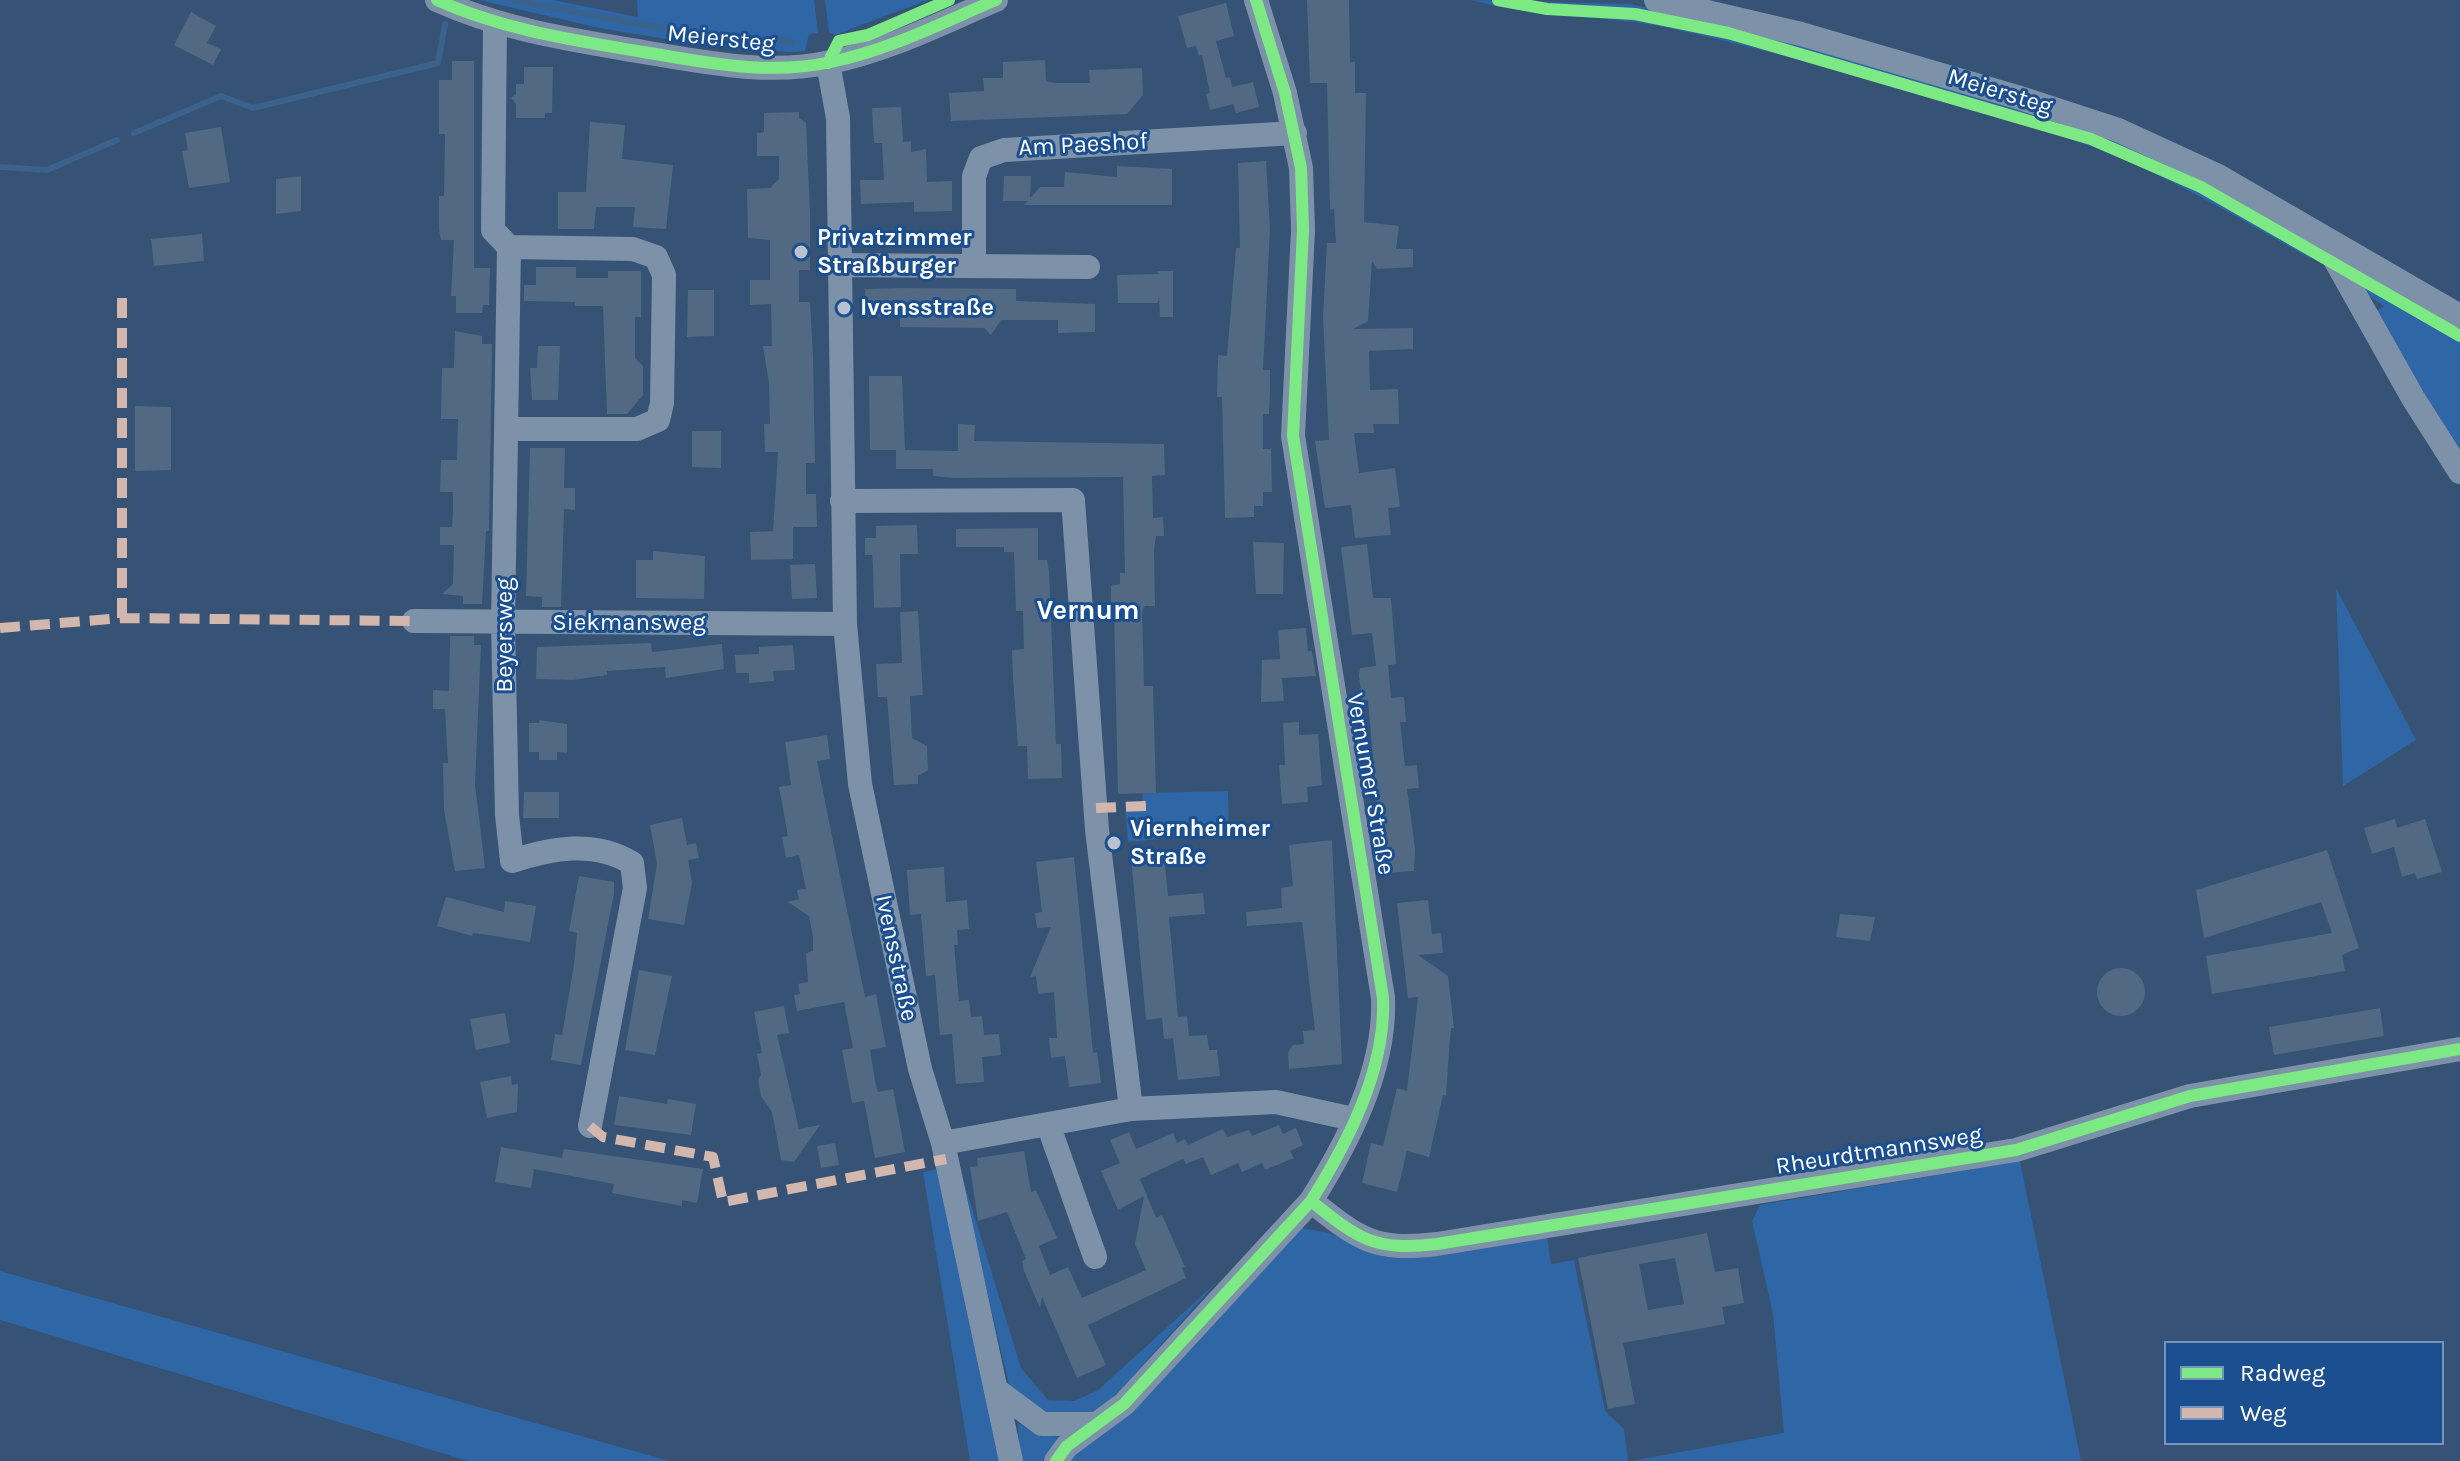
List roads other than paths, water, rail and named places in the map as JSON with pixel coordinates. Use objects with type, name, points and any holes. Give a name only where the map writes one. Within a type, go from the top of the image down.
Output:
[{"type":"street","name":"Meiersteg","points":[[437,0],[495,23],[552,37],[747,68],[828,63],[881,49],[996,0]]},
{"type":"street","name":"Vernumer Straße","points":[[1056,1461],[1067,1446],[1124,1404],[1311,1201],[1335,1164],[1382,1048],[1383,998],[1293,436],[1303,230],[1295,133],[1256,0]]},
{"type":"street","name":"Meiersteg","points":[[1656,0],[1801,34],[2118,130],[2218,176],[2460,316]]},
{"type":"street","name":"Beyersweg","points":[[495,23],[493,230],[509,247],[509,429],[503,623],[507,815],[512,861],[555,847],[613,851],[632,863],[635,888],[590,1126]]},
{"type":"street","name":"Ivensstraße","points":[[828,63],[838,118],[845,624],[860,784],[920,1069],[943,1143],[999,1392],[1011,1461]]},
{"type":"street","name":"Am Paeshof","points":[[974,266],[974,176],[981,158],[1004,150],[1295,133]]},
{"type":"street","points":[[2322,238],[2413,398],[2460,472]]},
{"type":"street","points":[[509,247],[633,249],[656,257],[664,275],[662,403],[658,420],[637,429],[509,429]]},
{"type":"street","points":[[839,265],[1088,267]]},
{"type":"street","points":[[842,501],[1073,500],[1097,822],[1131,1109]]},
{"type":"street","name":"Siekmansweg","points":[[414,621],[845,624]]},
{"type":"street","name":"Rheurdtmannsweg","points":[[1311,1201],[1367,1241],[1403,1248],[1437,1244],[2016,1150],[2190,1096],[2460,1049]]},
{"type":"street","points":[[943,1143],[1131,1109],[1276,1102],[1353,1119]]},
{"type":"street","points":[[1048,1124],[1095,1257]]},
{"type":"street","points":[[999,1392],[1042,1424],[1097,1424]]},
{"type":"waterway","points":[[512,0],[699,35],[792,42]]},
{"type":"waterway","points":[[134,133],[221,96],[253,108],[438,63],[445,24]]},
{"type":"waterway","points":[[0,167],[47,170],[117,140]]},
{"type":"place","name":"Privatzimmer Straßburger","points":[[801,252]]},
{"type":"place","name":"Ivensstraße","points":[[844,308]]},
{"type":"place","name":"Viernheimer Straße","points":[[1114,843]]},
{"type":"district","name":"Vernum","points":[[1088,611]]}]
